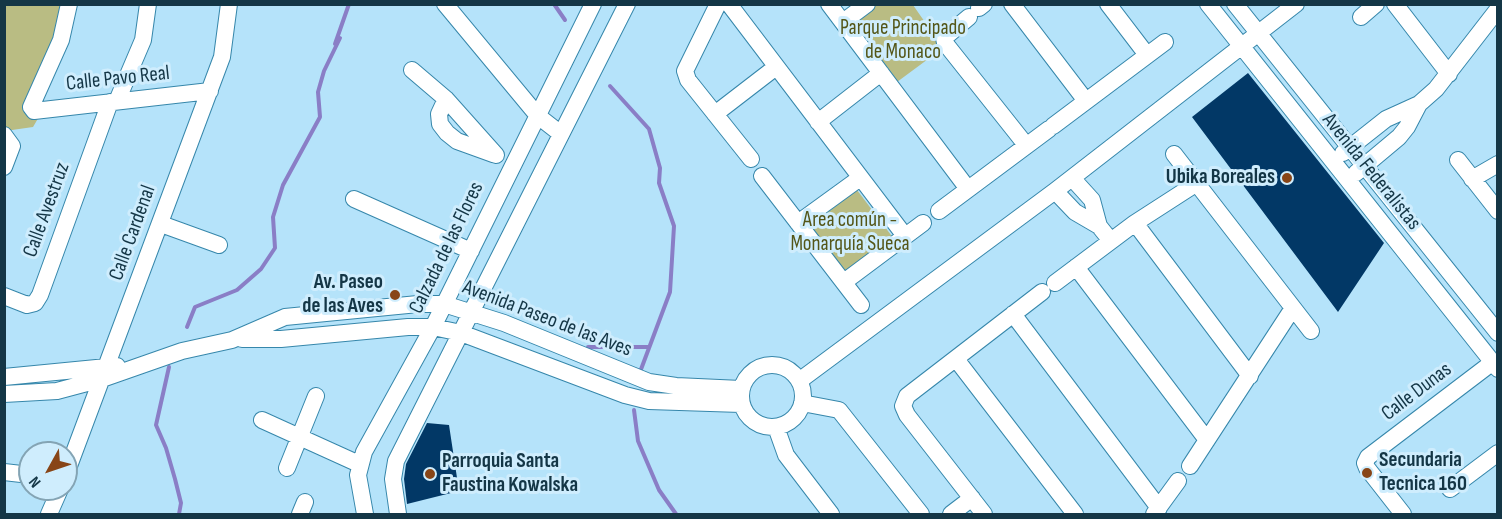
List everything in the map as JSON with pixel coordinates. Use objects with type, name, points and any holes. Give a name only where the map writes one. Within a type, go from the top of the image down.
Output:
[{"type":"street","name":"Calle Pavo Real","points":[[69,4],[61,40],[32,109],[39,111],[210,91]]},
{"type":"street","name":"Calle Avestruz","points":[[4,296],[27,305],[35,303],[40,295],[114,101],[143,40],[148,4]]},
{"type":"street","name":"Calle Cardenal","points":[[78,443],[222,57],[229,4]]},
{"type":"street","points":[[445,4],[538,116],[561,134]]},
{"type":"street","name":"Calzada de las Flores","points":[[365,514],[360,492],[360,464],[433,327],[593,4]]},
{"type":"street","points":[[398,514],[393,479],[396,461],[627,4]]},
{"type":"street","points":[[718,4],[685,71],[688,80],[751,159]]},
{"type":"street","points":[[729,4],[905,236]]},
{"type":"street","points":[[829,4],[968,189]]},
{"type":"street","points":[[843,22],[867,4]]},
{"type":"street","points":[[1012,4],[1086,101]]},
{"type":"street","points":[[1108,4],[1147,55]]},
{"type":"street","name":"Avenida Federalistas","points":[[1208,4],[1495,365]]},
{"type":"street","name":"Avenida Federalistas","points":[[1235,4],[1257,35],[1446,266],[1497,333]]},
{"type":"street","points":[[799,381],[1055,191],[1296,4]]},
{"type":"street","points":[[1361,17],[1376,4]]},
{"type":"street","points":[[1395,4],[1449,74]]},
{"type":"street","points":[[978,10],[948,33],[944,38],[945,43],[1026,146]]},
{"type":"street","points":[[1348,180],[1403,132],[1419,104],[1449,74],[1492,10]]},
{"type":"street","points":[[939,211],[1165,42]]},
{"type":"street","points":[[716,114],[776,67]]},
{"type":"street","points":[[412,70],[446,99],[439,114],[440,124],[447,133],[457,141],[514,164]]},
{"type":"street","points":[[818,122],[881,74]]},
{"type":"street","points":[[1333,161],[1386,119],[1419,104]]},
{"type":"street","points":[[4,167],[8,141]]},
{"type":"street","points":[[1174,154],[1311,331]]},
{"type":"street","points":[[1458,160],[1497,211]]},
{"type":"street","points":[[1472,179],[1497,164]]},
{"type":"street","points":[[762,176],[861,305]]},
{"type":"street","points":[[798,223],[860,178]]},
{"type":"street","points":[[1072,178],[1092,200],[1099,226]]},
{"type":"street","points":[[984,514],[907,415],[903,406],[907,396],[1135,223],[1197,183]]},
{"type":"street","points":[[1055,191],[1076,213],[1099,226],[1111,241]]},
{"type":"street","points":[[354,199],[471,251]]},
{"type":"street","points":[[844,282],[923,223]]},
{"type":"street","points":[[1135,223],[1250,376]]},
{"type":"street","points":[[161,224],[219,245]]},
{"type":"street","points":[[1428,280],[1446,266]]},
{"type":"street","points":[[1076,267],[1207,440]]},
{"type":"street","name":"Avenida Paseo de las Aves","points":[[4,394],[57,391],[105,373],[182,351],[232,340],[285,317],[418,304],[444,304],[472,312],[649,382],[741,396]]},
{"type":"street","points":[[1190,466],[1293,308]]},
{"type":"street","points":[[1013,314],[1156,511],[1178,481]]},
{"type":"street","name":"Avenida Paseo de las Aves","points":[[232,340],[280,339],[408,327],[433,327],[461,333],[625,395],[649,401],[741,396]]},
{"type":"street","points":[[956,359],[1075,514]]},
{"type":"street","points":[[767,365],[782,366],[799,381],[802,403],[795,416],[776,427],[754,422],[741,396],[748,375],[767,365]]},
{"type":"street","name":"Calle Dunas","points":[[1403,514],[1367,468],[1365,463],[1368,457],[1495,365]]},
{"type":"street","points":[[605,386],[613,369]]},
{"type":"street","name":"Avenida Paseo de las Aves","points":[[4,377],[105,373]]},
{"type":"street","points":[[287,468],[316,396]]},
{"type":"street","points":[[802,403],[839,410],[921,514]]},
{"type":"street","points":[[262,420],[300,435],[360,464]]},
{"type":"street","points":[[776,427],[786,455],[831,514]]},
{"type":"street","points":[[1450,489],[1497,453]]},
{"type":"street","points":[[951,514],[972,498]]},
{"type":"green space","points":[[4,5],[64,5],[30,110],[43,110],[33,127],[5,131]]},
{"type":"green space","name":"Parque Principado de Monaco","points":[[875,5],[913,5],[943,48],[897,82],[858,27],[863,15]]},
{"type":"green space","name":"Area común - Monarquía Sueca","points":[[857,190],[894,239],[844,276],[807,228]]},
{"type":"building","name":"Ubika Boreales","points":[[1248,73],[1384,243],[1338,312],[1192,117]]},
{"type":"building","name":"Parroquia Santa Faustina Kowalska","points":[[427,423],[449,425],[459,491],[407,504],[404,479],[406,464]]},
{"type":"waterway","points":[[187,327],[195,307],[237,290],[261,269],[275,248],[273,217],[283,185],[320,117],[318,92],[324,71],[340,38],[335,44],[349,4]]},
{"type":"waterway","points":[[554,4],[565,20]]},
{"type":"waterway","points":[[610,86],[649,129],[660,168],[659,183],[674,226],[670,292],[640,372]]},
{"type":"waterway","points":[[588,347],[648,347]]},
{"type":"waterway","points":[[169,367],[156,425],[175,479],[181,503],[179,514]]},
{"type":"waterway","points":[[634,410],[638,441],[659,490],[676,514]]},
{"type":"place","name":"Ubika Boreales","points":[[1287,178]]},
{"type":"place","name":"Av. Paseo de las Aves","points":[[395,295]]},
{"type":"place","name":"Secundaria Tecnica 160","points":[[1367,473]]},
{"type":"place","name":"Parroquia Santa Faustina Kowalska","points":[[430,474]]}]
